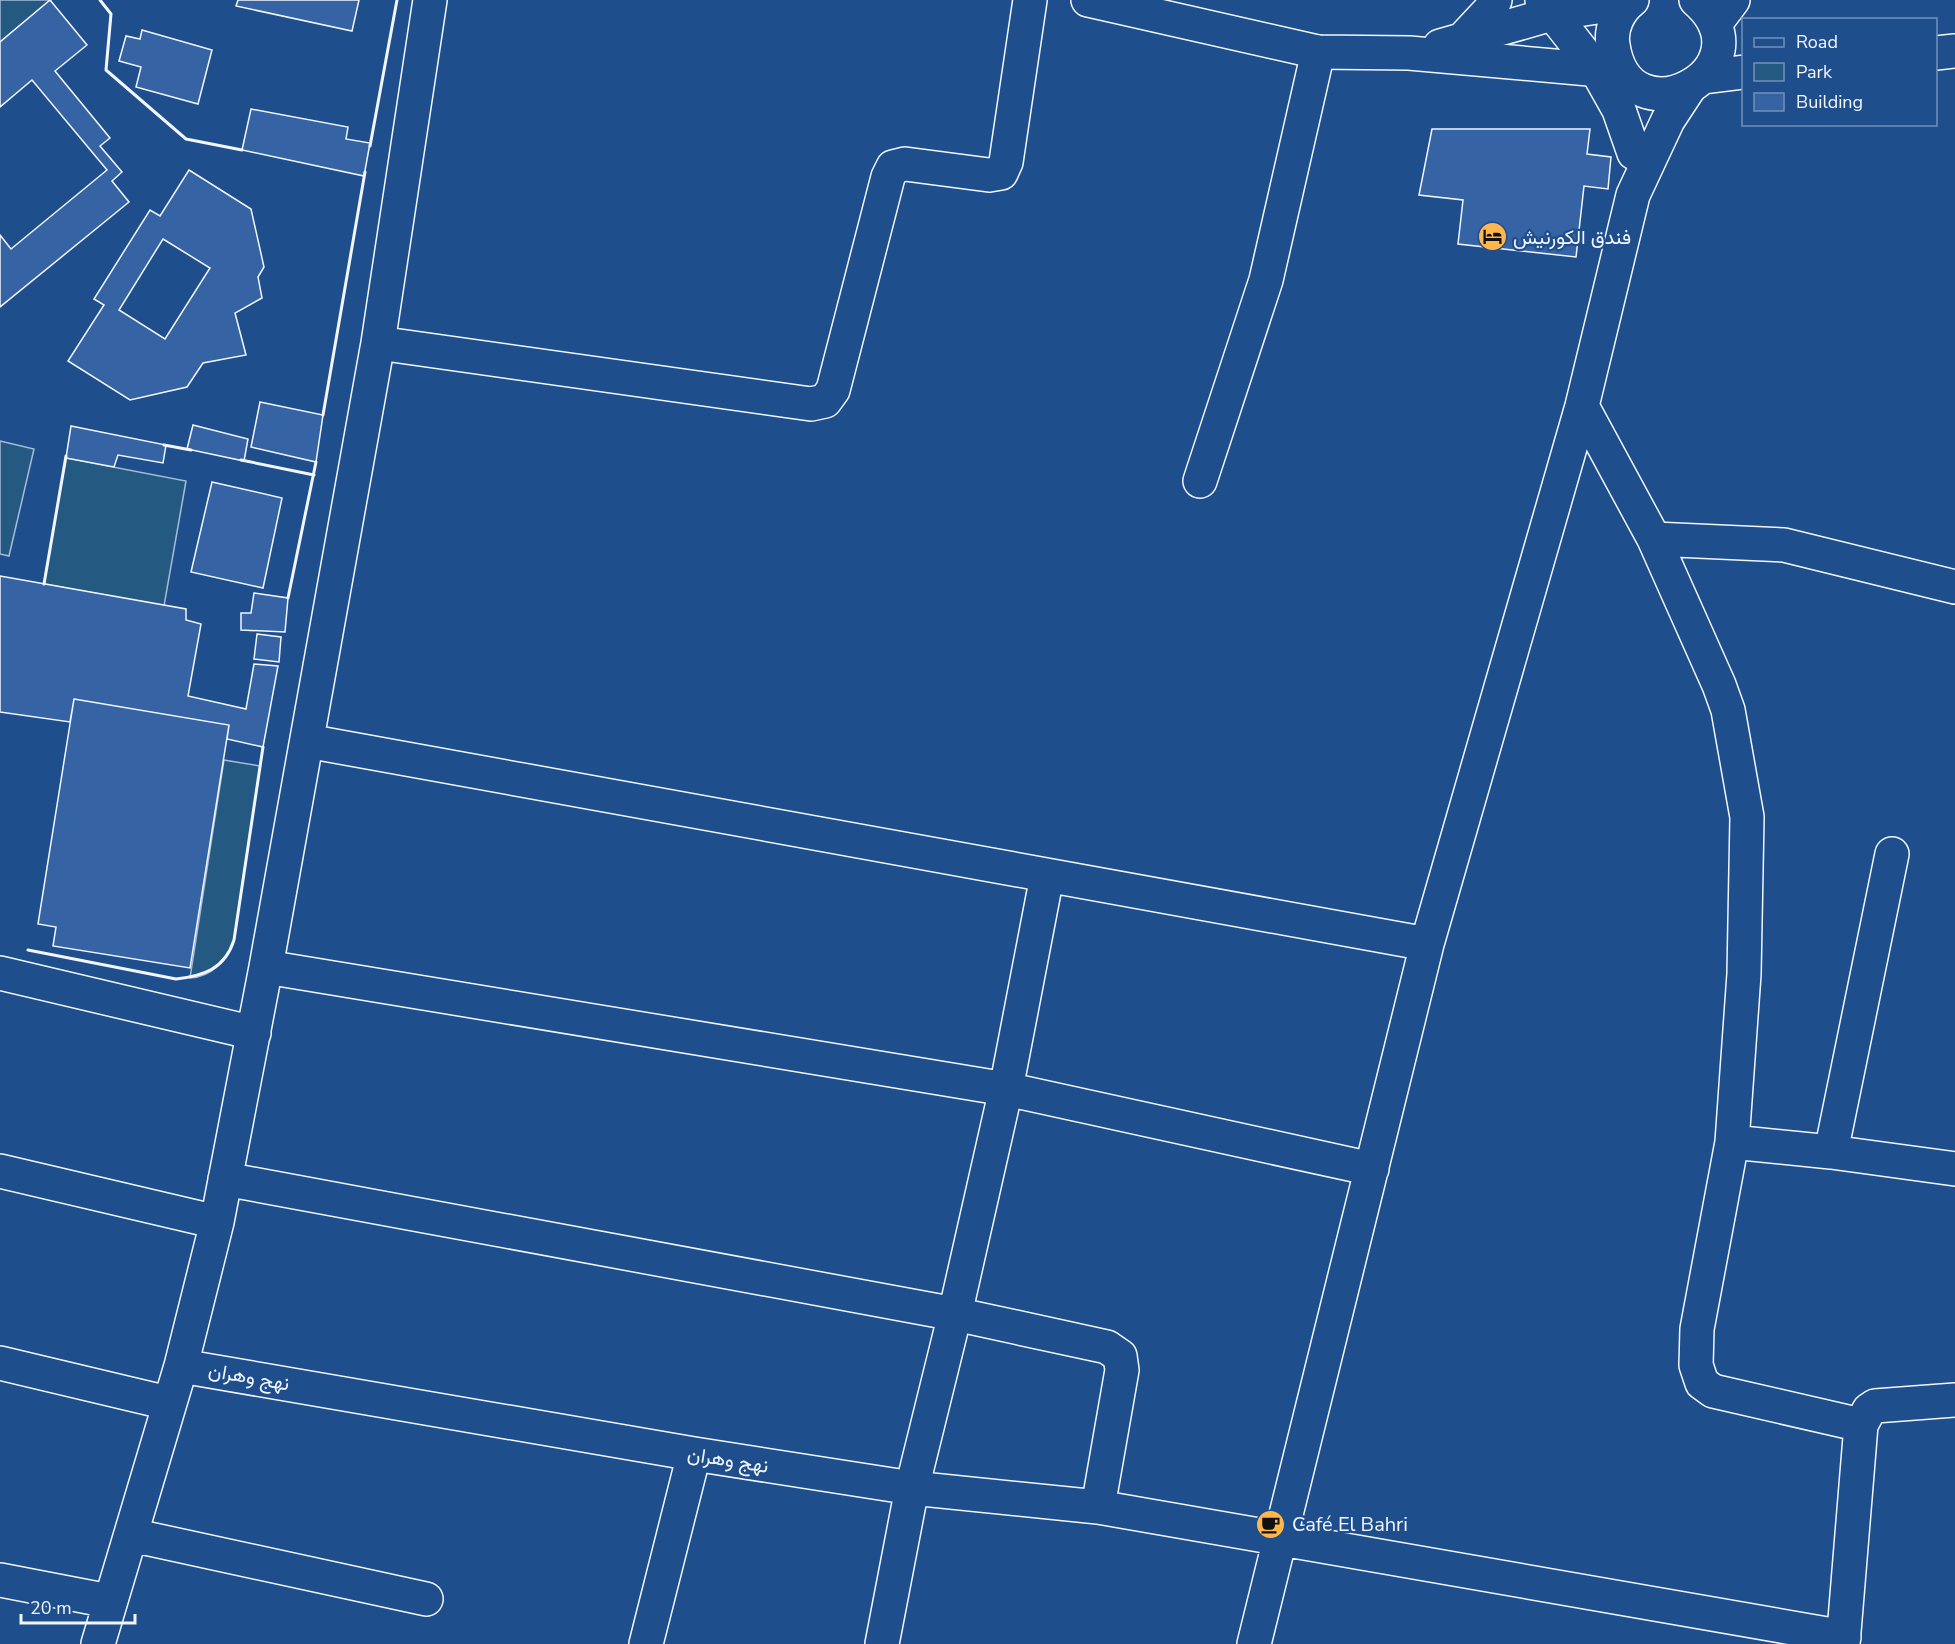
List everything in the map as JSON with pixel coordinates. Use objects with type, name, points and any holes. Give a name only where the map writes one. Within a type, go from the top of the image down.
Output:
[{"type":"street","points":[[98,1644],[168,1402],[181,1365],[217,1222],[254,1033],[378,343],[430,0]]},
{"type":"street","points":[[378,343],[811,404],[825,400],[833,390],[888,177],[893,167],[905,164],[989,175],[1001,173],[1006,162],[1030,0]]},
{"type":"street","points":[[1088,0],[1318,51],[1409,53],[1614,72]]},
{"type":"street","points":[[1461,41],[1490,10],[1495,0]]},
{"type":"street","points":[[1409,53],[1461,41],[1547,7],[1630,1]]},
{"type":"street","points":[[1630,1],[1615,25],[1612,41],[1615,57],[1614,72],[1634,120],[1633,195]]},
{"type":"street","points":[[1547,7],[1614,72],[1639,87],[1655,93],[1672,94],[1696,83],[1742,72]]},
{"type":"street","points":[[1254,1644],[1278,1538],[1427,944],[1582,406],[1633,195],[1668,120],[1716,52],[1722,14]]},
{"type":"street","points":[[1200,481],[1266,280],[1318,51]]},
{"type":"street","points":[[1937,53],[1955,51]]},
{"type":"street","points":[[1582,406],[1654,539],[1728,710],[1747,817],[1744,974],[1732,1142],[1697,1329],[1696,1365],[1702,1383],[1713,1391],[1862,1425]]},
{"type":"street","points":[[1654,539],[1784,545],[1955,587]]},
{"type":"street","points":[[307,741],[1427,944]]},
{"type":"street","points":[[1831,1152],[1892,854]]},
{"type":"street","points":[[882,1644],[912,1488],[955,1314],[1006,1089],[1047,876]]},
{"type":"street","points":[[266,967],[1006,1089],[1372,1169]]},
{"type":"street","points":[[0,973],[254,1033]]},
{"type":"street","points":[[1732,1142],[1831,1152],[1955,1169]]},
{"type":"street","points":[[0,1171],[217,1222]]},
{"type":"street","points":[[225,1179],[955,1314],[1107,1347],[1120,1356],[1122,1370],[1098,1507]]},
{"type":"street","points":[[0,1363],[168,1402]]},
{"type":"street","name":"نهج وهران","points":[[181,1365],[694,1454],[912,1488],[1098,1507],[1844,1640]]},
{"type":"street","points":[[1844,1640],[1862,1425],[1869,1410],[1875,1406],[1955,1400]]},
{"type":"street","points":[[646,1644],[694,1454]]},
{"type":"street","points":[[131,1535],[426,1599]]},
{"type":"street","points":[[0,1580],[109,1601]]},
{"type":"green space","points":[[0,0],[51,0],[0,42]]},
{"type":"green space","points":[[0,441],[34,449],[9,556],[0,554]]},
{"type":"green space","points":[[66,458],[186,481],[164,606],[44,584]]},
{"type":"green space","points":[[224,760],[260,766],[234,940],[228,954],[218,966],[198,977],[190,978]]},
{"type":"building","points":[[50,0],[87,45],[55,71],[110,138],[100,146],[122,172],[112,181],[129,202],[0,307],[0,235],[11,249],[107,170],[32,80],[0,107],[0,42]]},
{"type":"building","points":[[238,0],[359,0],[352,31],[236,6]]},
{"type":"building","points":[[142,30],[212,50],[198,104],[136,87],[141,67],[119,61],[126,36],[140,39]]},
{"type":"building","points":[[251,109],[348,127],[346,139],[370,143],[364,176],[242,150]]},
{"type":"building","points":[[1432,129],[1590,129],[1587,154],[1611,157],[1608,189],[1584,186],[1576,257],[1458,244],[1463,200],[1419,195]]},
{"type":"building","points":[[189,170],[251,209],[264,267],[258,277],[262,298],[235,313],[246,355],[203,363],[187,387],[130,400],[68,361],[104,305],[94,299],[150,210],[160,216]],"holes":[[[163,239],[210,268],[165,339],[119,310]]]},
{"type":"building","points":[[260,402],[323,415],[316,462],[251,447]]},
{"type":"building","points":[[193,425],[248,439],[244,461],[187,449]]},
{"type":"building","points":[[71,426],[166,445],[163,463],[118,455],[114,467],[66,458]]},
{"type":"building","points":[[212,482],[282,498],[263,588],[191,572]]},
{"type":"building","points":[[0,576],[186,609],[186,620],[201,624],[188,696],[246,709],[254,664],[278,666],[263,747],[227,739],[229,725],[74,699],[70,722],[0,712]]},
{"type":"building","points":[[254,593],[288,598],[285,632],[241,630],[241,613],[251,613]]},
{"type":"building","points":[[257,634],[281,637],[279,662],[254,659]]},
{"type":"building","points":[[74,699],[229,725],[190,968],[53,946],[56,927],[38,924]]},
{"type":"wall","points":[[100,0],[111,14],[106,70],[186,139],[242,150]]},
{"type":"wall","points":[[370,146],[397,0]]},
{"type":"wall","points":[[323,415],[365,172]]},
{"type":"wall","points":[[164,445],[191,450]]},
{"type":"wall","points":[[44,584],[66,456]]},
{"type":"wall","points":[[241,460],[314,475]]},
{"type":"wall","points":[[288,598],[316,462]]},
{"type":"wall","points":[[28,950],[176,979],[204,973],[219,964],[225,958],[234,940],[263,747]]},
{"type":"place","name":"فندق الكورنيش","points":[[1492,237]]},
{"type":"place","name":"Café El Bahri","points":[[1271,1524]]}]
